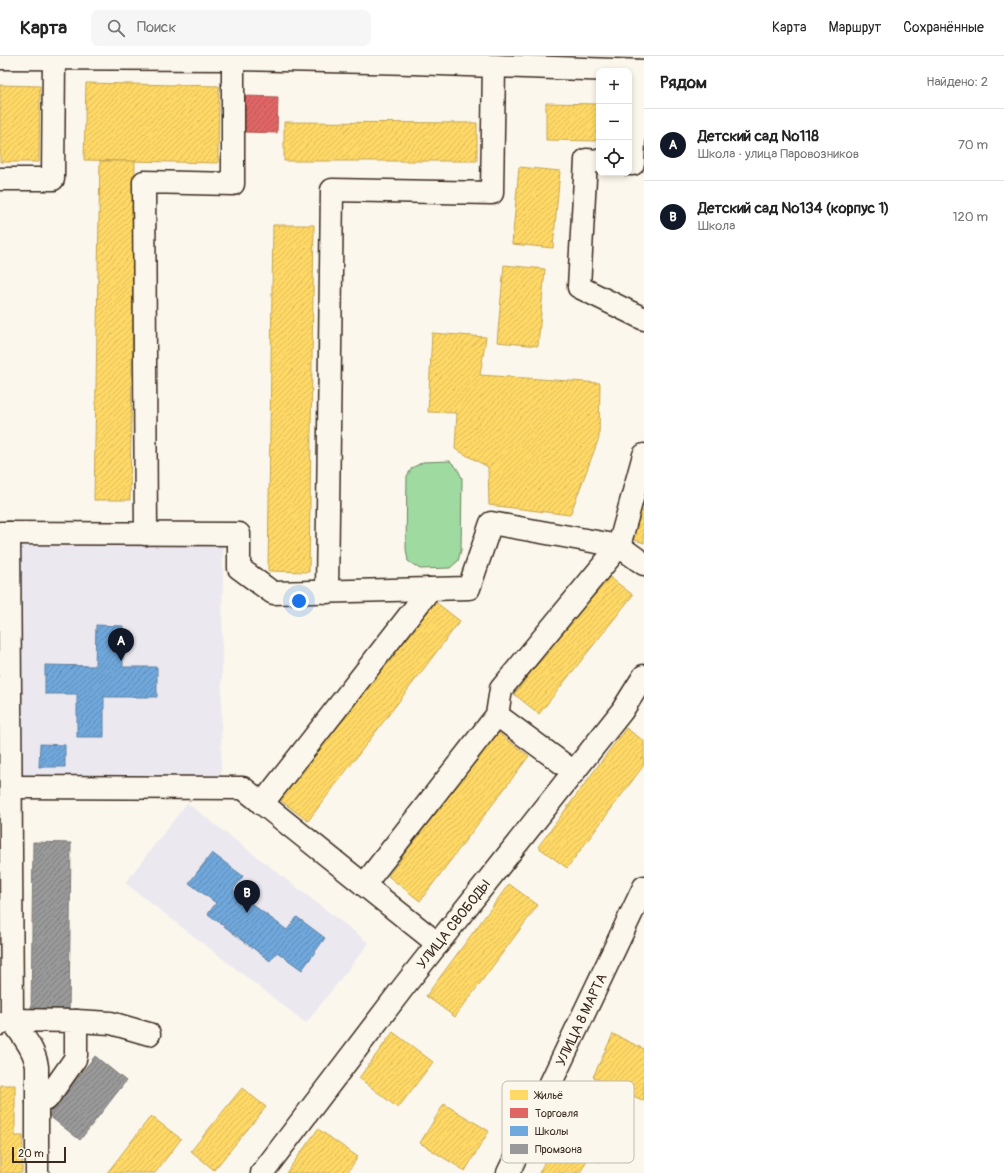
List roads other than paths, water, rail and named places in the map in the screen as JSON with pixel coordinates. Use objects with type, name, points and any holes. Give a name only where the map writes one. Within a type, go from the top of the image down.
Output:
[{"type":"street","points":[[0,58],[413,59],[494,66],[583,63],[640,71],[632,164]]},
{"type":"street","points":[[0,179],[53,179],[54,58]]},
{"type":"street","points":[[146,534],[144,182],[233,184],[233,59]]},
{"type":"street","points":[[327,592],[332,190],[492,193],[494,66]]},
{"type":"street","points":[[596,161],[586,160],[580,287],[644,319]]},
{"type":"street","points":[[364,885],[497,715],[501,689],[619,546],[644,455]]},
{"type":"street","points":[[37,1173],[36,1058],[33,1052],[6,1022],[5,853],[11,787],[5,533],[239,534],[239,568],[273,593],[469,588],[491,523],[619,546],[644,564]]},
{"type":"street","points":[[262,804],[430,589]]},
{"type":"street","name":"УЛИЦА СВОБОДЫ","points":[[262,1173],[400,991],[622,711],[644,676]]},
{"type":"street","points":[[497,715],[574,772]]},
{"type":"street","points":[[11,787],[243,788],[438,944]]},
{"type":"street","name":"УЛИЦА 8 МАРТА","points":[[552,1081],[644,887]]},
{"type":"street","points":[[6,1022],[76,1021],[111,1023],[149,1034]]},
{"type":"street","points":[[37,1101],[47,1099],[75,1059],[76,1021]]},
{"type":"street","name":"УЛИЦА 8 МАРТА","points":[[508,1173],[513,1163]]},
{"type":"place","name":"Детский сад №118","points":[[121,661]]},
{"type":"place","name":"Детский сад №134 (корпус 1)","points":[[247,913]]}]
